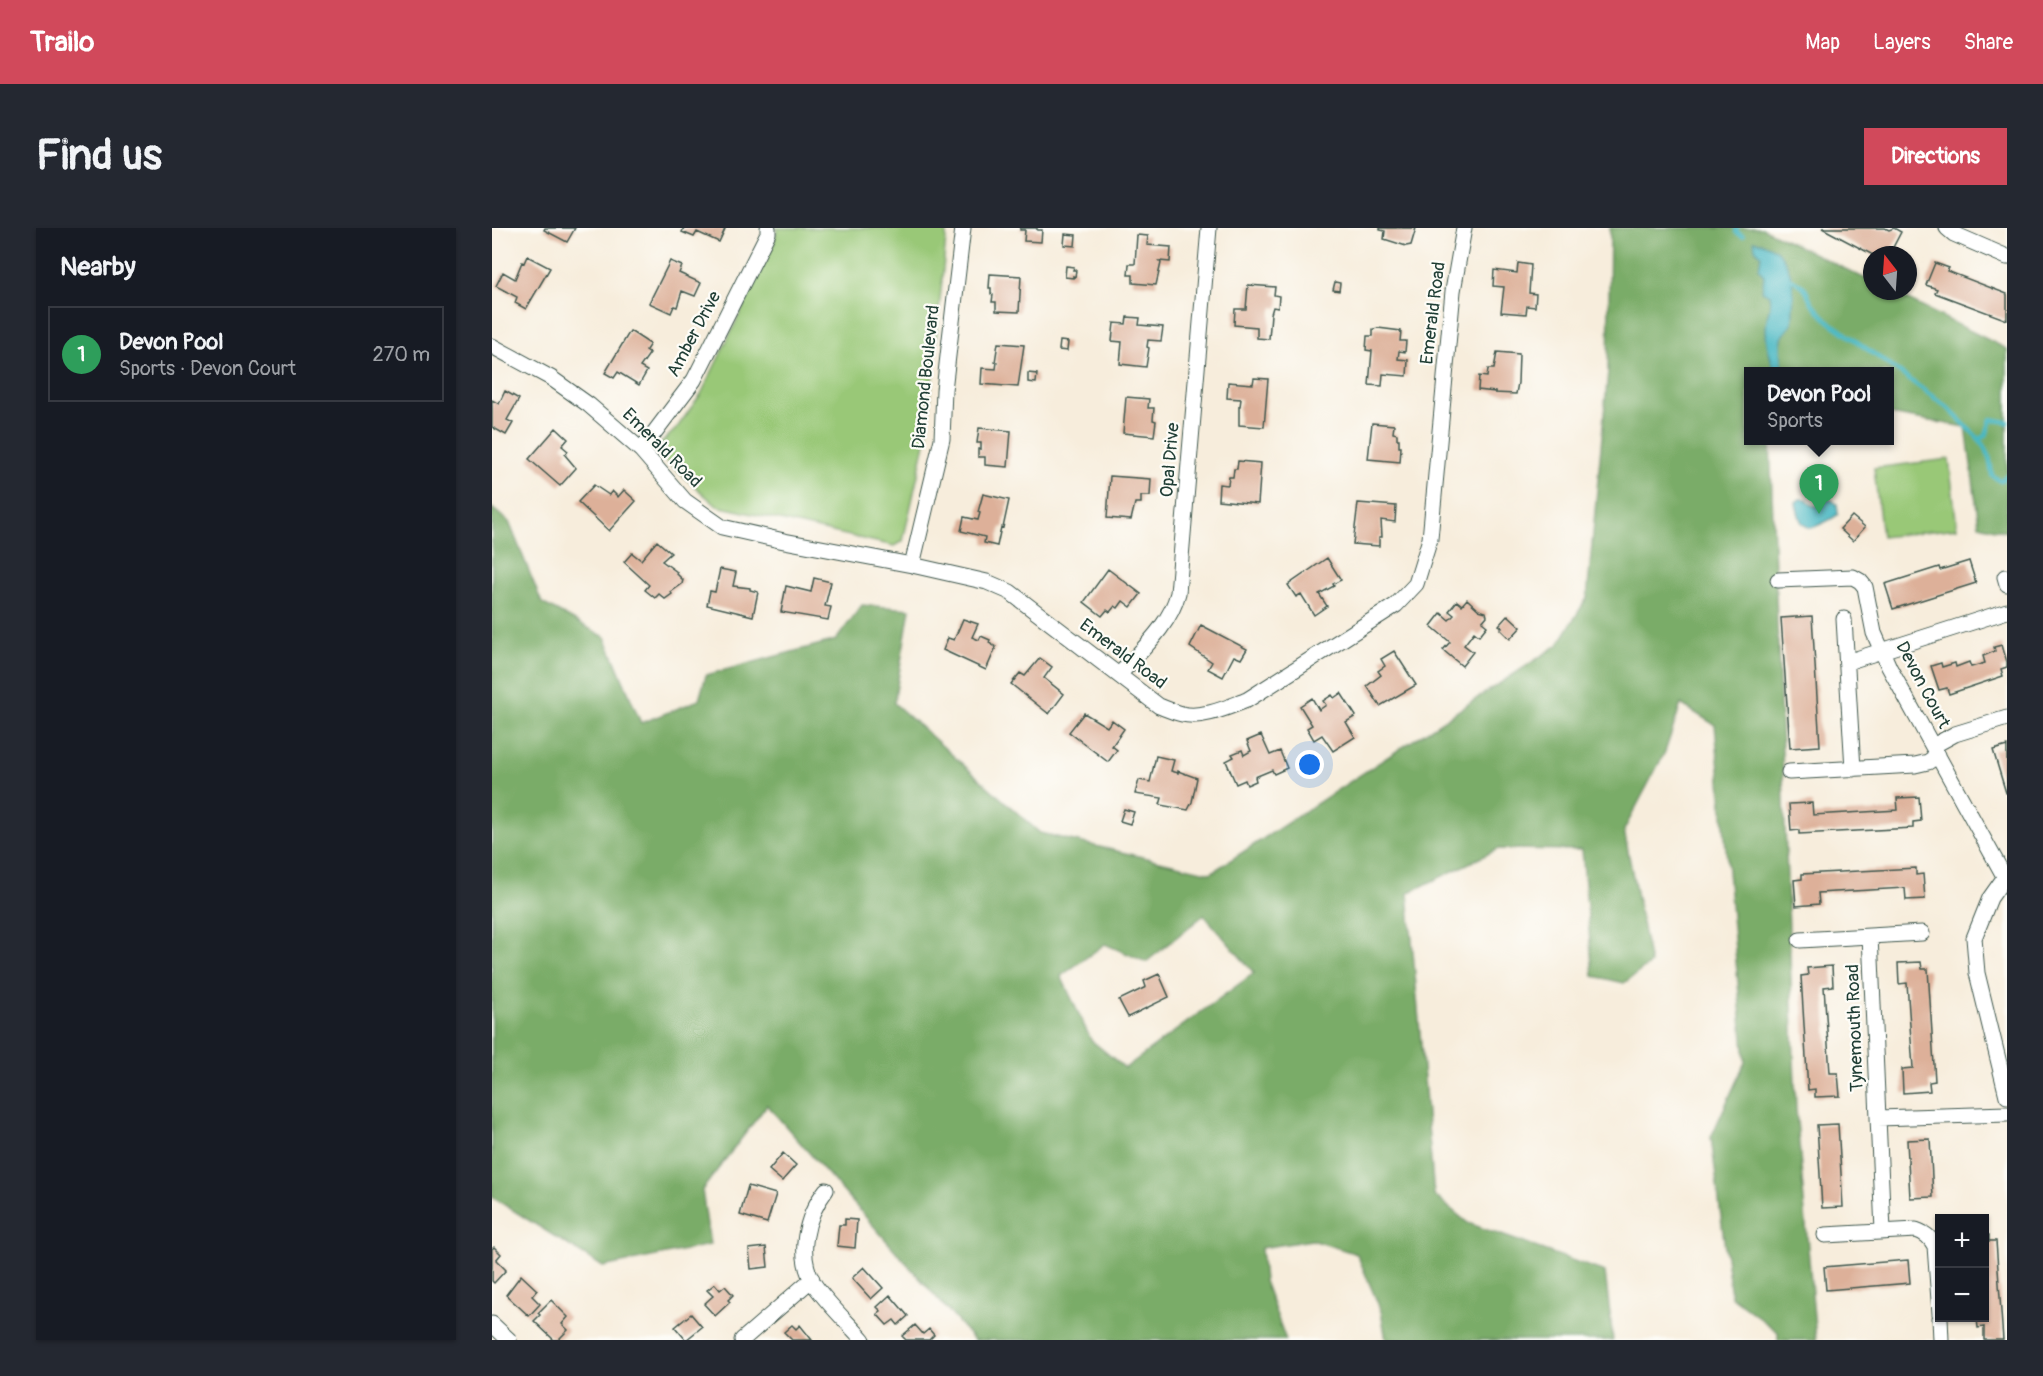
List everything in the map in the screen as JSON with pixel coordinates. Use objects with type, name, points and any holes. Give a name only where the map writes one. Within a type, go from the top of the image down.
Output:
[{"type":"street","name":"Amber Drive","points":[[641,450],[694,380],[768,233],[768,228]]},
{"type":"street","name":"Diamond Boulevard","points":[[912,565],[942,439],[945,390],[963,228]]},
{"type":"street","name":"Opal Drive","points":[[1119,675],[1163,624],[1174,608],[1178,593],[1209,228]]},
{"type":"street","name":"Emerald Road","points":[[492,346],[558,383],[589,405],[641,450],[685,501],[722,527],[784,542],[912,565],[987,582],[1010,592],[1159,706],[1184,715],[1205,713],[1247,700],[1396,605],[1416,584],[1430,539],[1453,291],[1464,228]]},
{"type":"street","points":[[1947,228],[1954,234],[2007,257]]},
{"type":"street","name":"Devon Court","points":[[1778,580],[1853,577],[1865,587],[1874,633],[1882,652],[2006,875]]},
{"type":"street","points":[[1847,662],[2007,611]]},
{"type":"street","points":[[1844,619],[1853,769]]},
{"type":"street","points":[[1789,772],[1915,765],[1928,762],[1936,750],[1955,734],[2007,718]]},
{"type":"street","points":[[2006,875],[1990,898],[1980,919],[1974,938],[1974,947],[1977,973],[2007,1096]]},
{"type":"street","points":[[1800,939],[1922,933]]},
{"type":"street","name":"Tynemouth Road","points":[[1870,936],[1883,1232]]},
{"type":"street","points":[[1878,1118],[2007,1113]]},
{"type":"street","points":[[826,1190],[812,1212],[806,1229],[807,1263],[816,1286],[863,1340]]},
{"type":"street","points":[[1825,1234],[1916,1230],[1930,1238],[1935,1246],[1937,1268]]},
{"type":"street","points":[[742,1340],[812,1279]]},
{"type":"street","points":[[1940,1322],[1941,1340]]},
{"type":"street","points":[[492,1324],[509,1340]]},
{"type":"green space","points":[[777,228],[947,228],[927,435],[903,541],[894,546],[717,506],[658,454],[660,444],[676,429],[701,394],[774,243]]},
{"type":"green space","points":[[1610,228],[1762,228],[1863,278],[1863,300],[1908,300],[2007,349],[2007,532],[1979,525],[1966,427],[1894,415],[1894,367],[1744,367],[1744,445],[1770,445],[1796,1109],[1816,1340],[1778,1340],[1778,1332],[1731,1296],[1711,1137],[1745,1062],[1715,725],[1681,704],[1665,752],[1624,830],[1650,964],[1624,983],[1593,976],[1582,850],[1498,849],[1408,893],[1434,1195],[1468,1223],[1605,1272],[1613,1340],[1386,1340],[1381,1311],[1357,1254],[1312,1240],[1261,1248],[1264,1281],[1286,1340],[974,1340],[767,1105],[702,1190],[710,1245],[603,1267],[492,1197],[492,508],[509,522],[542,603],[605,637],[641,723],[699,700],[706,675],[836,640],[862,605],[910,609],[894,703],[1040,833],[1211,873],[1558,645],[1587,598],[1608,371]],"holes":[[[1204,915],[1254,973],[1125,1068],[1091,1040],[1061,976],[1105,944],[1146,962]]]},
{"type":"green space","points":[[1949,459],[1957,528],[1882,537],[1874,468]]},
{"type":"water","points":[[1754,241],[1766,244],[1775,250],[1782,257],[1791,276],[1794,298],[1793,318],[1781,343],[1783,367],[1774,367],[1769,352],[1766,325],[1771,298],[1762,291],[1764,276],[1759,269],[1761,255],[1755,249]]},
{"type":"water","points":[[1800,499],[1807,499],[1812,505],[1817,506],[1830,499],[1837,504],[1838,514],[1809,528],[1802,523],[1799,516],[1796,502]]},
{"type":"building","points":[[545,228],[575,228],[567,242],[544,230]]},
{"type":"building","points":[[684,228],[725,229],[719,242],[697,232],[694,237],[682,232]]},
{"type":"building","points":[[1020,228],[1042,230],[1041,242],[1024,241],[1025,230],[1020,230]]},
{"type":"building","points":[[1380,228],[1416,228],[1411,245],[1406,246],[1384,239],[1385,231]]},
{"type":"building","points":[[1822,228],[1885,228],[1889,230],[1894,228],[1901,232],[1894,246],[1863,246],[1863,250]]},
{"type":"building","points":[[1065,234],[1076,235],[1075,246],[1064,245]]},
{"type":"building","points":[[1137,235],[1148,236],[1147,245],[1171,247],[1170,262],[1159,261],[1161,263],[1156,285],[1133,283],[1133,275],[1128,275],[1129,264],[1135,264]]},
{"type":"building","points":[[527,256],[550,268],[526,309],[515,303],[517,297],[496,286],[503,272],[515,279]]},
{"type":"building","points":[[670,261],[682,266],[679,273],[701,283],[695,296],[682,291],[677,307],[674,306],[671,313],[649,303]]},
{"type":"building","points":[[1518,263],[1531,265],[1529,293],[1536,294],[1535,307],[1527,306],[1526,314],[1501,312],[1504,287],[1493,286],[1494,270],[1517,273]]},
{"type":"building","points":[[1935,263],[1949,268],[1947,271],[2007,294],[2007,320],[1935,293],[1937,289],[1926,285]]},
{"type":"building","points":[[1066,266],[1074,267],[1075,277],[1065,277]]},
{"type":"building","points":[[990,274],[1021,276],[1019,312],[996,311],[996,302],[992,302],[993,295],[989,288]]},
{"type":"building","points":[[1335,282],[1340,283],[1339,291],[1333,290]]},
{"type":"building","points":[[1248,285],[1275,287],[1274,295],[1279,296],[1278,308],[1273,307],[1271,314],[1269,339],[1257,338],[1257,327],[1234,325],[1235,309],[1246,309]]},
{"type":"building","points":[[1127,317],[1140,318],[1139,325],[1163,327],[1161,341],[1148,340],[1146,367],[1120,364],[1122,342],[1112,341],[1114,323],[1126,324]]},
{"type":"building","points":[[1373,329],[1401,331],[1400,341],[1406,341],[1405,352],[1399,351],[1398,359],[1408,360],[1407,376],[1383,374],[1382,386],[1369,385],[1372,351],[1366,350],[1367,336],[1373,336]]},
{"type":"building","points":[[630,331],[650,344],[646,350],[650,353],[640,367],[647,371],[639,385],[618,372],[614,378],[605,373]]},
{"type":"building","points":[[1060,341],[1068,342],[1067,351],[1059,350]]},
{"type":"building","points":[[998,343],[1024,345],[1018,387],[981,384],[982,368],[996,369]]},
{"type":"building","points":[[1497,352],[1519,354],[1516,394],[1478,390],[1479,376],[1487,377],[1488,369],[1494,369]]},
{"type":"building","points":[[1028,373],[1037,374],[1036,383],[1028,382]]},
{"type":"building","points":[[1254,378],[1268,379],[1264,427],[1239,425],[1241,399],[1227,398],[1228,382],[1253,384]]},
{"type":"building","points":[[505,391],[519,399],[507,420],[513,423],[506,435],[492,427],[492,400],[499,404]]},
{"type":"building","points":[[1126,397],[1149,399],[1148,408],[1154,408],[1153,420],[1156,421],[1154,436],[1123,433]]},
{"type":"building","points":[[1372,423],[1394,425],[1393,433],[1397,434],[1399,447],[1401,447],[1400,462],[1368,459]]},
{"type":"building","points":[[556,428],[568,439],[562,446],[568,451],[565,455],[576,468],[560,486],[529,459]]},
{"type":"building","points":[[979,428],[1011,431],[1008,467],[985,465],[985,457],[978,457],[978,449],[981,449],[981,443],[977,443]]},
{"type":"building","points":[[1238,461],[1261,463],[1258,504],[1218,500],[1219,484],[1228,485],[1229,477],[1233,477],[1234,469],[1237,469]]},
{"type":"building","points":[[1110,476],[1151,479],[1150,496],[1141,496],[1141,503],[1135,503],[1131,520],[1107,518]]},
{"type":"building","points":[[594,485],[609,495],[612,491],[618,497],[624,490],[636,501],[609,531],[578,502]]},
{"type":"building","points":[[983,494],[1009,500],[997,546],[984,543],[985,537],[961,531],[964,517],[978,520]]},
{"type":"building","points":[[1358,503],[1396,506],[1395,522],[1381,520],[1382,537],[1379,537],[1379,546],[1353,544]]},
{"type":"building","points":[[1852,516],[1865,527],[1853,541],[1840,529]]},
{"type":"building","points":[[657,541],[671,553],[662,561],[677,572],[683,580],[682,584],[665,599],[659,594],[655,598],[645,590],[649,585],[624,562],[632,553],[641,560]]},
{"type":"building","points":[[1327,558],[1341,580],[1319,594],[1327,606],[1314,615],[1301,594],[1296,597],[1288,585]]},
{"type":"building","points":[[1969,561],[1976,583],[1893,609],[1885,584],[1939,567],[1940,570]]},
{"type":"building","points":[[720,569],[736,572],[733,586],[750,588],[758,592],[753,616],[707,605],[710,591],[715,592]]},
{"type":"building","points":[[1108,569],[1141,594],[1131,607],[1123,601],[1118,608],[1115,606],[1110,612],[1107,610],[1102,616],[1084,602]]},
{"type":"building","points":[[814,578],[831,582],[825,606],[831,607],[828,620],[781,612],[786,586],[811,592]]},
{"type":"building","points":[[1467,599],[1479,610],[1486,612],[1487,616],[1482,622],[1487,626],[1479,636],[1474,632],[1464,645],[1473,652],[1462,666],[1443,650],[1450,642],[1431,626],[1441,613],[1449,620],[1454,615],[1449,611],[1457,601],[1462,605]]},
{"type":"building","points":[[1508,615],[1521,627],[1510,639],[1499,625]]},
{"type":"building","points":[[1812,616],[1820,746],[1790,748],[1781,618]]},
{"type":"building","points":[[963,619],[978,624],[972,637],[979,640],[981,636],[990,640],[989,643],[996,647],[986,670],[943,650],[948,638],[954,640]]},
{"type":"building","points":[[1201,625],[1247,649],[1241,659],[1234,656],[1223,677],[1208,669],[1212,662],[1190,647]]},
{"type":"building","points":[[2002,645],[2007,662],[2007,667],[2001,669],[2003,676],[1949,694],[1947,688],[1939,690],[1931,666],[1941,663],[1942,667],[1955,663],[1956,667],[1969,662],[1971,667],[1985,663],[1983,656],[1995,651],[1994,647]]},
{"type":"building","points":[[1394,651],[1416,685],[1380,706],[1367,686],[1381,675],[1378,671],[1385,666],[1381,659]]},
{"type":"building","points":[[1040,658],[1052,667],[1044,678],[1064,694],[1049,714],[1011,684],[1020,673],[1025,676]]},
{"type":"building","points":[[1341,693],[1356,716],[1346,722],[1355,737],[1333,751],[1322,735],[1314,740],[1307,728],[1312,725],[1300,706],[1312,698],[1319,710],[1326,705],[1323,701],[1332,695],[1334,698]]},
{"type":"building","points":[[1084,713],[1107,727],[1112,720],[1124,729],[1112,746],[1117,750],[1108,762],[1069,732]]},
{"type":"building","points":[[1261,735],[1270,755],[1280,751],[1287,768],[1274,774],[1272,770],[1255,777],[1256,781],[1247,785],[1245,780],[1236,784],[1226,761],[1234,757],[1232,754],[1242,750],[1244,755],[1251,751],[1247,741]]},
{"type":"building","points":[[2007,746],[2007,793],[2006,793],[1993,750]]},
{"type":"building","points":[[1156,756],[1174,760],[1171,771],[1178,773],[1178,771],[1197,778],[1188,810],[1160,805],[1162,798],[1135,794],[1139,780],[1150,782]]},
{"type":"building","points":[[1919,797],[1921,821],[1913,822],[1913,828],[1799,834],[1799,830],[1791,831],[1789,804],[1812,803],[1813,815],[1898,810],[1897,798]]},
{"type":"building","points":[[1124,809],[1134,812],[1130,824],[1120,821]]},
{"type":"building","points":[[1916,868],[1916,875],[1923,874],[1925,899],[1906,900],[1905,888],[1818,893],[1819,904],[1796,906],[1794,880],[1802,879],[1802,874]]},
{"type":"building","points":[[1921,962],[1922,969],[1928,969],[1935,1081],[1929,1082],[1930,1091],[1903,1093],[1902,1069],[1913,1068],[1907,983],[1899,984],[1898,963]]},
{"type":"building","points":[[1832,966],[1833,986],[1824,987],[1830,1073],[1838,1073],[1840,1096],[1815,1097],[1815,1089],[1808,1090],[1801,976],[1808,975],[1807,968]]},
{"type":"building","points":[[1159,974],[1169,997],[1128,1017],[1119,1000],[1146,987],[1144,981]]},
{"type":"building","points":[[1838,1124],[1843,1207],[1822,1208],[1817,1125]]},
{"type":"building","points":[[1930,1139],[1933,1197],[1910,1198],[1907,1140]]},
{"type":"building","points":[[783,1153],[796,1165],[782,1181],[769,1170]]},
{"type":"building","points":[[748,1186],[776,1194],[767,1223],[740,1215]]},
{"type":"building","points":[[845,1219],[857,1220],[855,1248],[837,1246],[839,1225],[845,1225]]},
{"type":"building","points":[[1989,1241],[1996,1241],[2003,1340],[1984,1340],[1984,1327],[1978,1328],[1977,1322],[1989,1322]]},
{"type":"building","points":[[494,1247],[501,1254],[496,1260],[506,1270],[494,1283],[492,1281],[492,1249]]},
{"type":"building","points":[[766,1247],[768,1267],[751,1269],[749,1249]]},
{"type":"building","points":[[1908,1260],[1910,1283],[1826,1290],[1824,1267]]},
{"type":"building","points":[[864,1267],[883,1288],[871,1299],[852,1278]]},
{"type":"building","points":[[521,1275],[537,1290],[532,1296],[540,1304],[529,1316],[506,1295]]},
{"type":"building","points":[[715,1284],[720,1290],[725,1286],[733,1295],[728,1300],[730,1302],[715,1316],[704,1304],[713,1296],[707,1290]]},
{"type":"building","points":[[890,1295],[908,1316],[898,1325],[894,1320],[887,1325],[877,1314],[881,1311],[877,1307]]},
{"type":"building","points":[[551,1300],[568,1317],[562,1324],[568,1330],[558,1340],[554,1340],[534,1321],[540,1315],[538,1313]]},
{"type":"building","points":[[691,1314],[702,1327],[686,1340],[675,1327]]},
{"type":"building","points":[[792,1325],[796,1329],[800,1325],[812,1340],[792,1340],[784,1332]]},
{"type":"building","points":[[915,1325],[923,1334],[929,1329],[934,1335],[929,1340],[906,1340],[902,1336]]},
{"type":"waterway","points":[[1737,228],[1736,232],[1743,236]]},
{"type":"waterway","points":[[1792,279],[1804,287],[1812,303],[1827,320],[1892,367]]},
{"type":"waterway","points":[[1894,369],[1947,407],[1979,439],[1989,455],[1992,475],[2000,481],[2007,475]]},
{"type":"waterway","points":[[1979,439],[1986,436],[1991,419],[2007,422]]},
{"type":"place","name":"Devon Pool","points":[[1819,514]]}]
